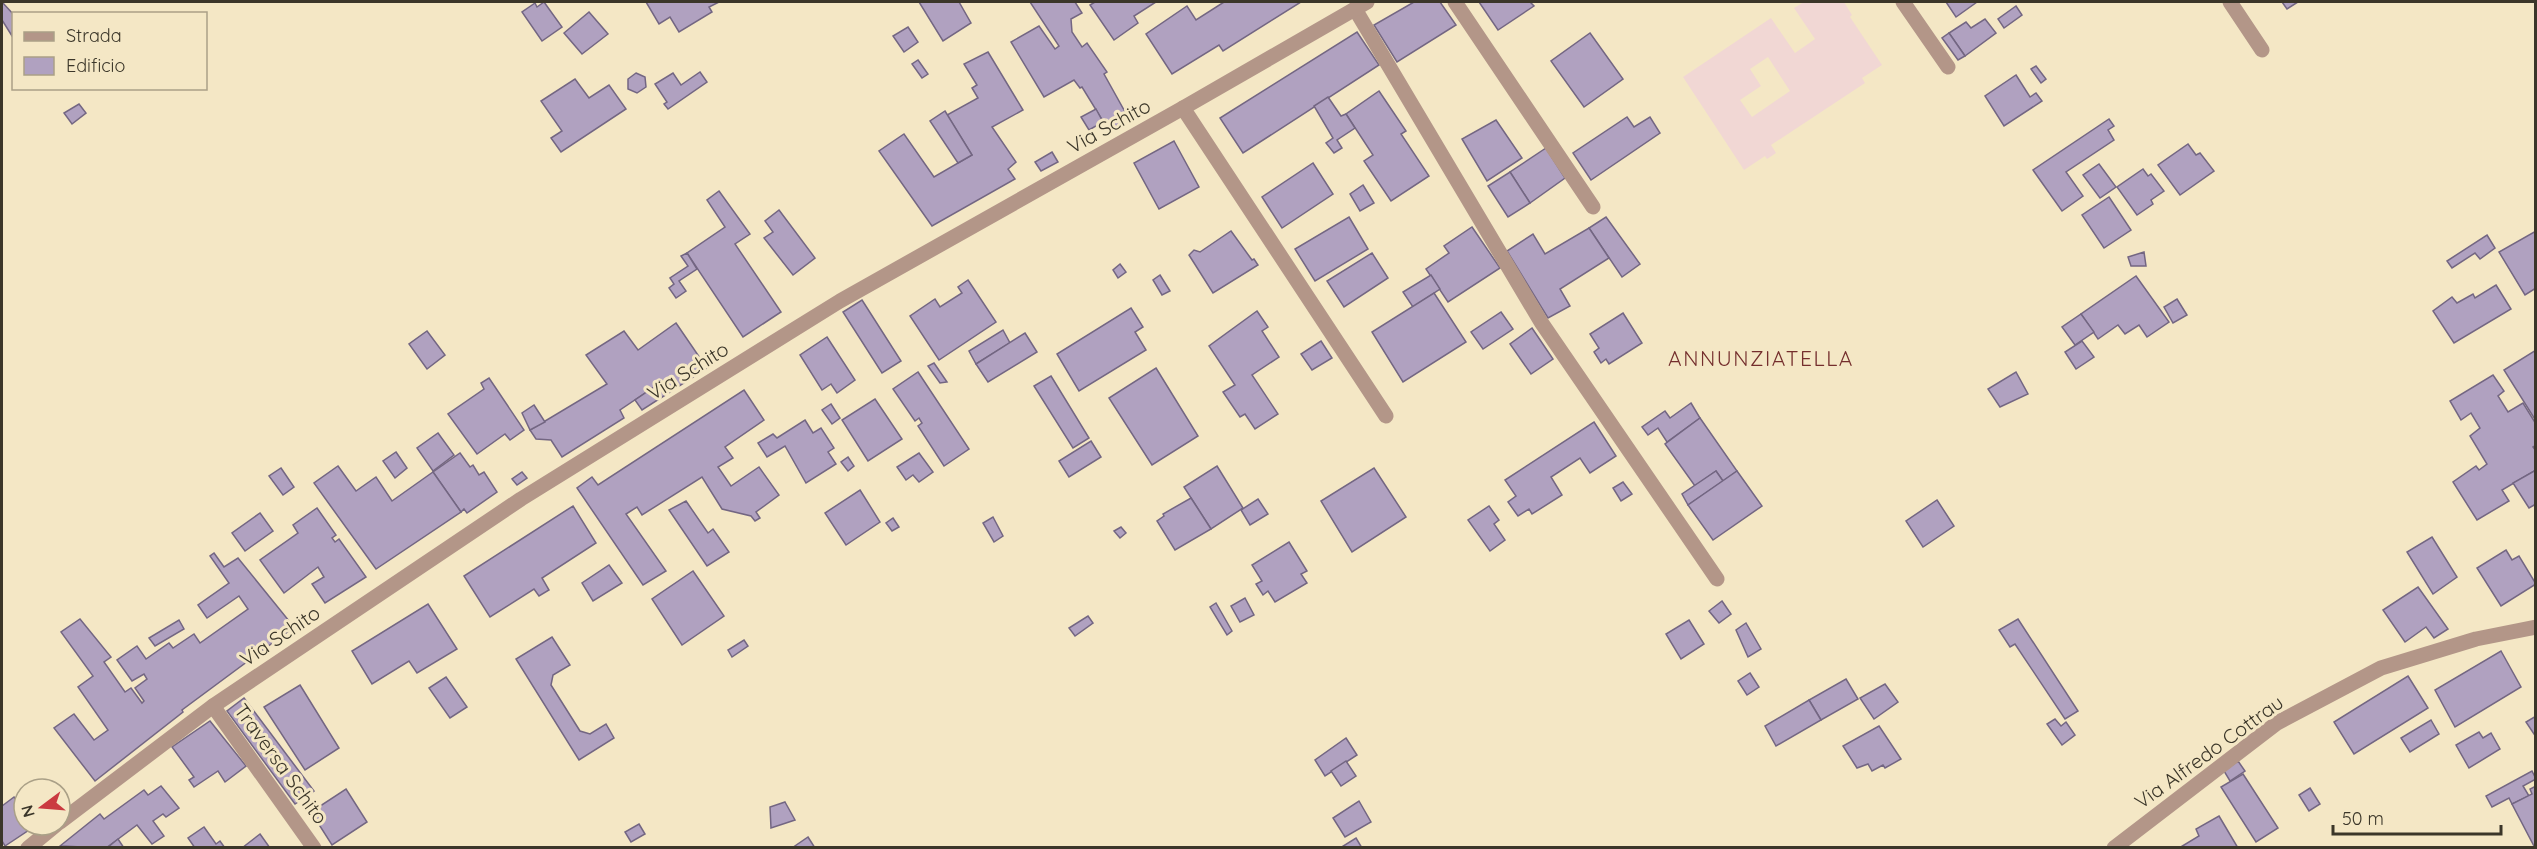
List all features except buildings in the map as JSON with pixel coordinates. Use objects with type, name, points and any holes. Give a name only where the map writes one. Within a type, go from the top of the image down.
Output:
[{"type":"street","points":[[1455,2],[1593,207]]},
{"type":"street","points":[[1903,2],[1948,67]]},
{"type":"street","points":[[2230,2],[2262,50]]},
{"type":"street","points":[[1361,5],[1542,322],[1718,579]]},
{"type":"street","name":"Via Schito","points":[[72,813],[213,706],[521,500],[830,307],[1184,108],[1361,5]]},
{"type":"street","points":[[1184,108],[1386,416]]},
{"type":"street","name":"Via Alfredo Cottrau","points":[[2114,848],[2277,723],[2381,668],[2476,639],[2535,627]]},
{"type":"street","name":"Traversa Schito","points":[[213,706],[314,848]]},
{"type":"street","points":[[28,848],[41,837]]},
{"type":"shaded area","points":[[1804,2],[1844,2],[1852,15],[1850,17],[1882,65],[1862,78],[1865,83],[1771,145],[1776,153],[1767,159],[1765,156],[1744,170],[1683,77],[1771,18],[1795,53],[1815,39],[1794,8]],"holes":[[[1768,57],[1790,91],[1752,117],[1740,100],[1761,86],[1750,69]]]},
{"type":"district","name":"ANNUNZIATELLA","points":[[1761,359]]}]
